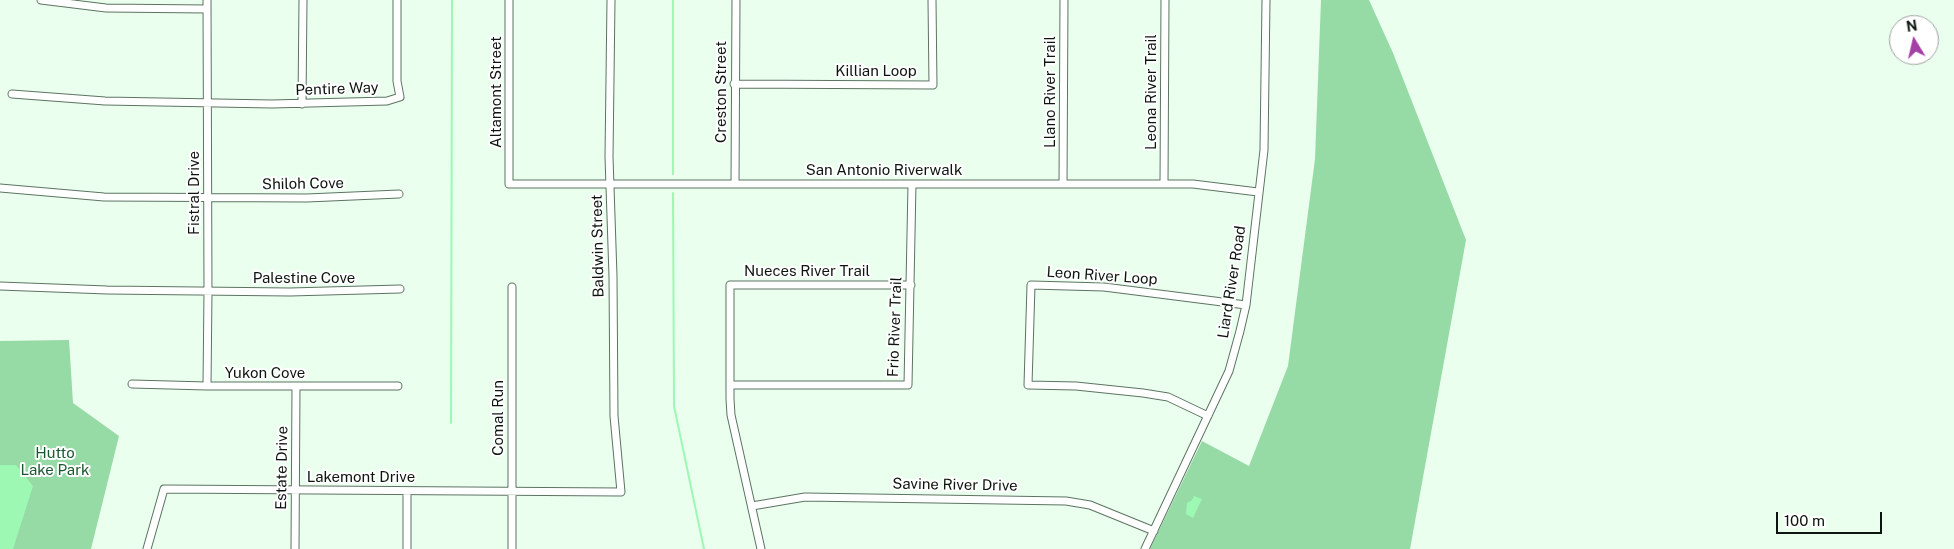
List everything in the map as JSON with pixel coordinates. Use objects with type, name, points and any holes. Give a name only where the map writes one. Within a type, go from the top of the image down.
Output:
[{"type":"street","points":[[41,0],[106,8],[207,9]]},
{"type":"street","name":"Fistral Drive","points":[[207,0],[207,386]]},
{"type":"street","points":[[302,104],[303,0]]},
{"type":"street","name":"Pentire Way","points":[[12,94],[105,101],[208,103],[302,104],[387,101],[400,97],[397,81],[397,0]]},
{"type":"street","name":"Altamont Street","points":[[509,0],[509,184]]},
{"type":"street","name":"Baldwin Street","points":[[611,0],[610,184],[614,416],[621,492]]},
{"type":"street","name":"Creston Street","points":[[735,184],[734,84],[736,0]]},
{"type":"street","name":"Killian Loop","points":[[734,84],[933,85],[932,0]]},
{"type":"street","name":"Llano River Trail","points":[[1063,184],[1064,0]]},
{"type":"street","name":"Leona River Trail","points":[[1164,184],[1165,0]]},
{"type":"street","name":"Liard River Road","points":[[1145,549],[1229,371],[1246,305],[1264,150],[1266,0]]},
{"type":"street","name":"San Antonio Riverwalk","points":[[509,184],[1164,184],[1204,185],[1258,192]]},
{"type":"street","name":"Frio River Trail","points":[[730,385],[908,385],[912,184]]},
{"type":"street","name":"Shiloh Cove","points":[[0,188],[104,197],[316,198],[399,194]]},
{"type":"street","name":"Nueces River Trail","points":[[761,549],[731,415],[730,285],[911,285]]},
{"type":"street","name":"Leon River Loop","points":[[1208,416],[1168,397],[1076,386],[1028,386],[1031,285],[1104,287],[1246,305]]},
{"type":"street","name":"Palestine Cove","points":[[0,286],[208,291],[347,292],[400,289]]},
{"type":"street","name":"Comal Run","points":[[512,287],[512,549]]},
{"type":"street","name":"Yukon Cove","points":[[132,384],[296,387],[398,386]]},
{"type":"street","name":"Estate Drive","points":[[295,549],[296,387]]},
{"type":"street","name":"Lakemont Drive","points":[[147,549],[164,489],[621,492]]},
{"type":"street","points":[[407,491],[407,549]]},
{"type":"street","name":"Savine River Drive","points":[[752,506],[805,497],[1066,501],[1090,505],[1154,531]]},
{"type":"green space","points":[[1321,0],[1369,0],[1393,53],[1466,240],[1410,549],[1150,549],[1202,441],[1249,466],[1288,366],[1315,159]]},
{"type":"green space","name":"Hutto Lake Park","points":[[69,340],[73,403],[119,436],[91,549],[0,549],[0,341]]},
{"type":"shaded area","points":[[0,465],[16,465],[33,486],[13,549],[0,549]]},
{"type":"shaded area","points":[[1194,496],[1202,499],[1193,518],[1186,514],[1187,503]]},
{"type":"waterway","points":[[451,423],[452,0]]},
{"type":"waterway","points":[[673,0],[673,174]]},
{"type":"waterway","points":[[673,193],[674,406],[704,549]]}]
